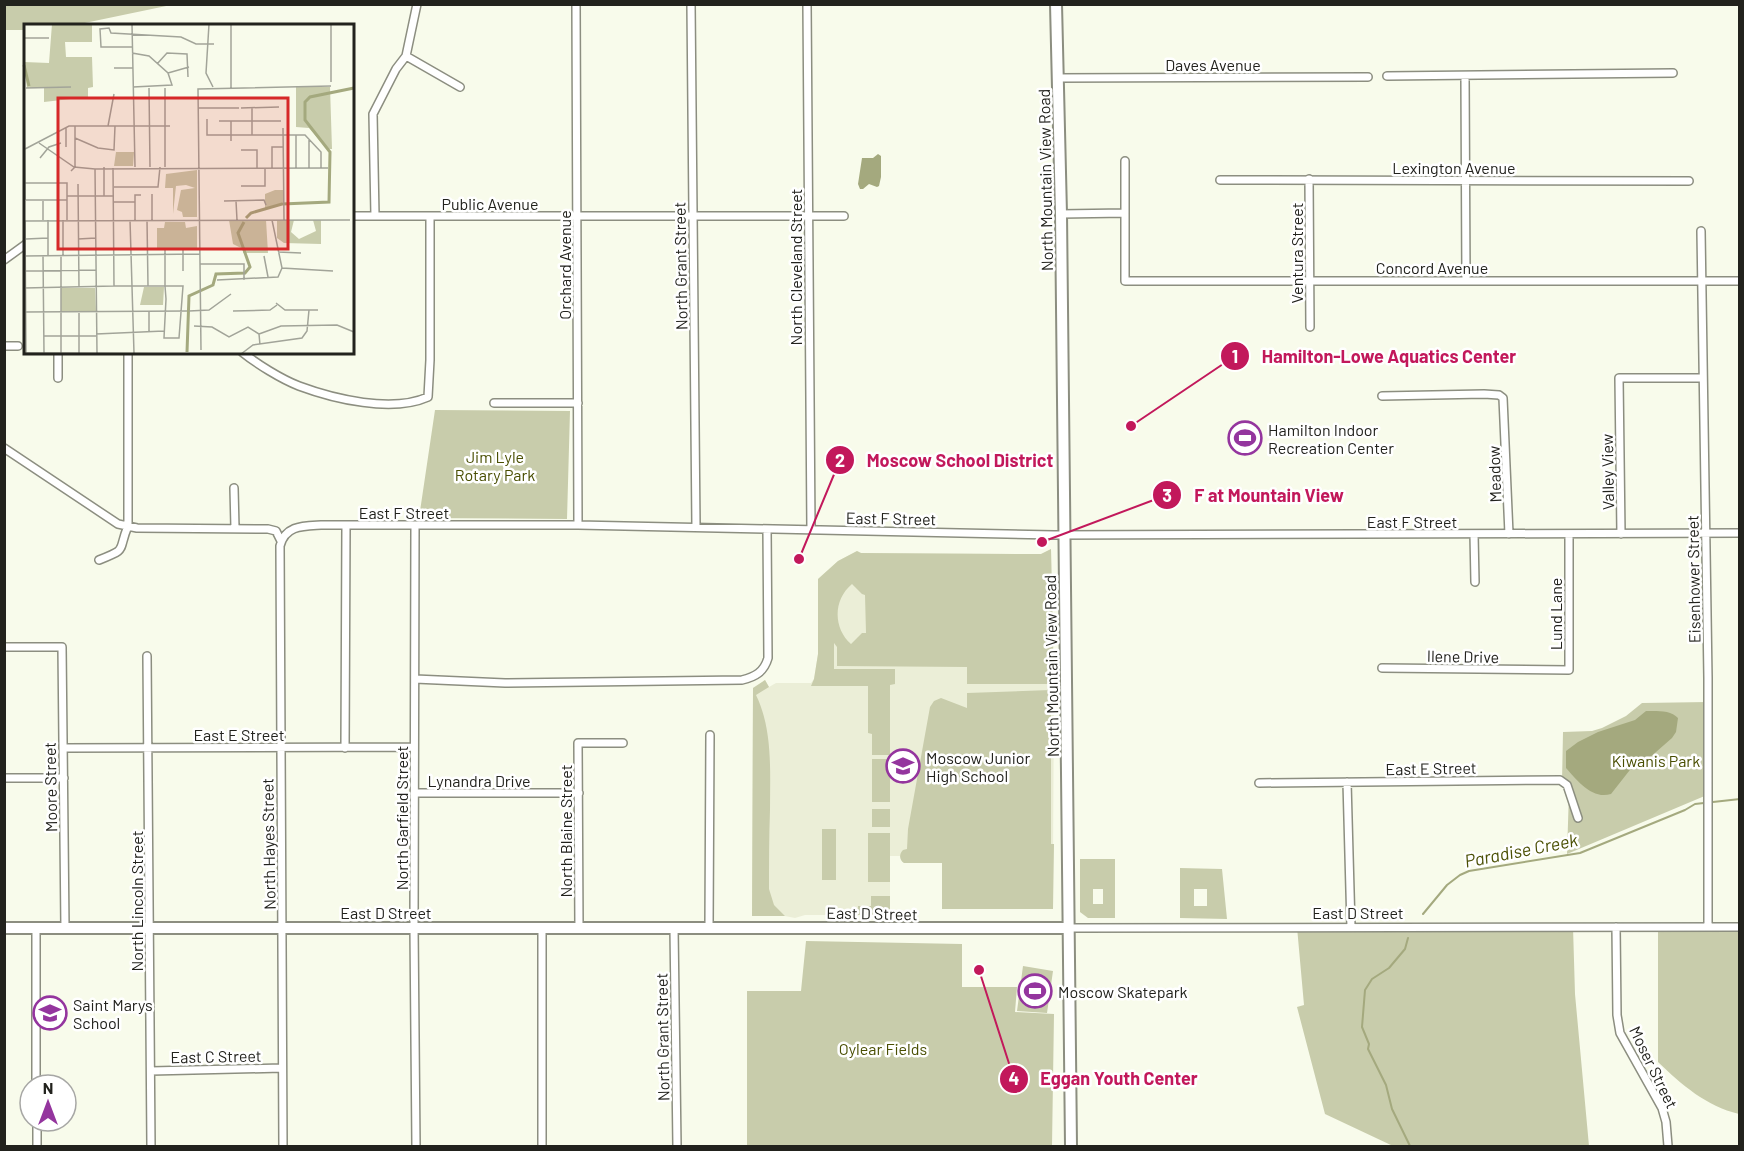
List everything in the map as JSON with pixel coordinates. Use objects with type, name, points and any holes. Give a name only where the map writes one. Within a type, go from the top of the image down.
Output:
[{"type":"street","points":[[375,216],[373,114],[396,69],[406,56],[417,4]]},
{"type":"street","name":"Orchard Avenue","points":[[576,4],[578,525]]},
{"type":"street","name":"North Grant Street","points":[[691,4],[696,527]]},
{"type":"street","name":"North Cleveland Street","points":[[807,4],[811,530]]},
{"type":"street","name":"North Mountain View Road","points":[[1056,4],[1061,214],[1071,1146]]},
{"type":"street","points":[[406,56],[460,87]]},
{"type":"street","points":[[1387,76],[1673,73]]},
{"type":"street","points":[[1465,76],[1466,280]]},
{"type":"street","name":"Daves Avenue","points":[[1057,78],[1368,77]]},
{"type":"street","points":[[1061,214],[1125,213],[1125,161]]},
{"type":"street","name":"Ventura Street","points":[[1310,179],[1310,327]]},
{"type":"street","name":"Lexington Avenue","points":[[1220,180],[1689,181]]},
{"type":"street","name":"Concord Avenue","points":[[1125,213],[1125,281],[1310,279],[1740,281]]},
{"type":"street","name":"Public Avenue","points":[[354,216],[844,216]]},
{"type":"street","points":[[245,354],[297,385],[347,399],[386,404],[428,397],[430,216]]},
{"type":"street","name":"Eisenhower Street","points":[[1701,231],[1708,686],[1708,926]]},
{"type":"street","points":[[4,261],[24,246]]},
{"type":"street","points":[[4,346],[18,346]]},
{"type":"street","points":[[58,354],[58,378]]},
{"type":"street","points":[[99,560],[119,552],[123,546],[128,526],[128,354]]},
{"type":"street","name":"Valley View","points":[[1622,534],[1620,378],[1703,378]]},
{"type":"street","name":"Meadow","points":[[1382,396],[1499,395],[1503,398],[1505,402],[1509,534]]},
{"type":"street","points":[[494,403],[578,403]]},
{"type":"street","points":[[4,448],[118,524],[268,529],[276,531],[281,541]]},
{"type":"street","points":[[234,488],[235,528]]},
{"type":"street","points":[[345,748],[346,525]]},
{"type":"street","name":"East F Street","points":[[281,541],[291,529],[300,526],[346,525],[578,525],[1065,535],[1740,533]]},
{"type":"street","name":"North Garfield Street","points":[[415,526],[416,1146]]},
{"type":"street","points":[[414,679],[505,683],[753,678],[762,671],[768,658],[767,529]]},
{"type":"street","points":[[1474,534],[1475,582]]},
{"type":"street","name":"Lund Lane","points":[[1544,670],[1569,670],[1569,534]]},
{"type":"street","name":"North Hayes Street","points":[[281,541],[283,1146]]},
{"type":"street","name":"Moore Street","points":[[4,647],[62,647],[65,928]]},
{"type":"street","name":"North Lincoln Street","points":[[147,656],[151,1146]]},
{"type":"street","name":"Ilene Drive","points":[[1382,668],[1544,670]]},
{"type":"street","points":[[709,928],[710,735]]},
{"type":"street","name":"North Blaine Street","points":[[579,928],[578,743],[623,743]]},
{"type":"street","name":"East E Street","points":[[64,748],[414,747]]},
{"type":"street","points":[[4,778],[64,778]]},
{"type":"street","name":"East E Street","points":[[1259,783],[1560,780],[1567,785],[1578,818]]},
{"type":"street","points":[[1347,782],[1351,927]]},
{"type":"street","name":"Lynandra Drive","points":[[414,793],[579,793]]},
{"type":"street","name":"Moser Street","points":[[1616,927],[1617,1015],[1620,1033],[1662,1108],[1668,1146]]},
{"type":"street","name":"East D Street","points":[[4,928],[1740,927]]},
{"type":"street","points":[[36,928],[36,1073]]},
{"type":"street","points":[[542,928],[542,1146]]},
{"type":"street","name":"North Grant Street","points":[[674,928],[677,1146]]},
{"type":"street","name":"East C Street","points":[[151,1071],[282,1068]]},
{"type":"shaded area","points":[[878,154],[881,156],[879,186],[869,184],[860,189],[858,184],[862,158],[873,158]]},
{"type":"shaded area","name":"Moscow Junior High School","points":[[1051,549],[1054,684],[1053,863],[904,863],[900,856],[890,856],[890,915],[805,915],[795,918],[752,916],[753,688],[765,680],[769,687],[776,683],[811,683],[814,679],[818,654],[818,579],[838,561],[857,551],[861,553],[1041,554]]},
{"type":"shaded area","points":[[1646,711],[1675,715],[1678,718],[1676,732],[1648,759],[1633,766],[1611,794],[1591,792],[1566,768],[1566,751],[1578,742],[1598,732],[1635,720]]},
{"type":"green space","points":[[5,4],[171,5],[80,24],[24,24],[24,30],[5,30]]},
{"type":"green space","name":"Jim Lyle Rotary Park","points":[[435,410],[570,411],[567,519],[419,518]]},
{"type":"green space","points":[[1051,549],[1054,684],[967,684],[967,667],[837,666],[837,647],[834,643],[834,669],[895,669],[895,684],[890,685],[890,755],[872,755],[872,734],[868,733],[868,686],[811,686],[818,654],[818,579],[838,561],[857,551],[861,553],[1041,554]],"holes":[[[852,584],[865,595],[866,633],[862,633],[851,644],[838,622],[839,606],[841,598]]]},
{"type":"green space","points":[[765,680],[769,687],[756,695],[765,722],[769,751],[769,889],[774,905],[785,916],[752,916],[753,688]]},
{"type":"green space","points":[[1051,690],[1053,909],[942,909],[942,863],[904,863],[900,857],[903,850],[907,849],[908,829],[930,707],[934,701],[941,698],[967,708],[967,693]]},
{"type":"green space","name":"Kiwanis Park","points":[[1708,702],[1707,795],[1567,854],[1569,792],[1562,782],[1563,732],[1592,731],[1602,728],[1626,716],[1642,703]]},
{"type":"green space","points":[[872,759],[890,759],[890,802],[872,802]]},
{"type":"green space","points":[[872,809],[890,809],[890,827],[872,827]]},
{"type":"green space","points":[[822,829],[836,829],[836,880],[822,880]]},
{"type":"green space","points":[[868,833],[890,833],[890,882],[868,882]]},
{"type":"green space","points":[[1080,859],[1115,859],[1115,918],[1088,918],[1080,912]],"holes":[[[1093,889],[1103,889],[1103,904],[1093,904]]]},
{"type":"green space","points":[[1180,868],[1222,869],[1227,919],[1180,918]],"holes":[[[1194,889],[1207,889],[1207,906],[1194,906]]]},
{"type":"green space","points":[[871,896],[890,896],[890,915],[858,915],[858,906],[871,906]]},
{"type":"green space","points":[[1297,927],[1573,927],[1575,994],[1589,1146],[1393,1146],[1325,1114],[1297,1007],[1304,1005]]},
{"type":"green space","points":[[1658,927],[1739,927],[1739,1114],[1705,1100],[1658,1062]]},
{"type":"green space","name":"Oylear Fields","points":[[806,941],[962,944],[962,987],[1017,987],[1015,1012],[1054,1014],[1052,1146],[747,1146],[747,991],[801,991]]},
{"type":"green space","name":"Moscow Skatepark","points":[[1023,966],[1053,971],[1047,1013],[1017,1011]]},
{"type":"waterway","name":"Paradise Creek","points":[[1423,914],[1447,885],[1469,871],[1580,853],[1695,804],[1740,799]]},
{"type":"waterway","name":"Paradise Creek","points":[[1408,938],[1405,949],[1389,968],[1372,979],[1365,990],[1362,1027],[1369,1044],[1368,1049],[1386,1085],[1392,1109],[1410,1146]]},
{"type":"place","name":"Hamilton-Lowe Aquatics Center","points":[[1131,426]]},
{"type":"place","name":"Hamilton Indoor Recreation Center","points":[[1245,438]]},
{"type":"place","name":"F at Mountain View","points":[[1042,542]]},
{"type":"place","name":"Moscow School District","points":[[799,559]]},
{"type":"place","name":"Moscow Junior High School","points":[[903,766]]},
{"type":"place","name":"Eggan Youth Center","points":[[979,970]]},
{"type":"place","name":"Moscow Skatepark","points":[[1035,991]]},
{"type":"place","name":"Saint Marys School","points":[[50,1013]]}]
